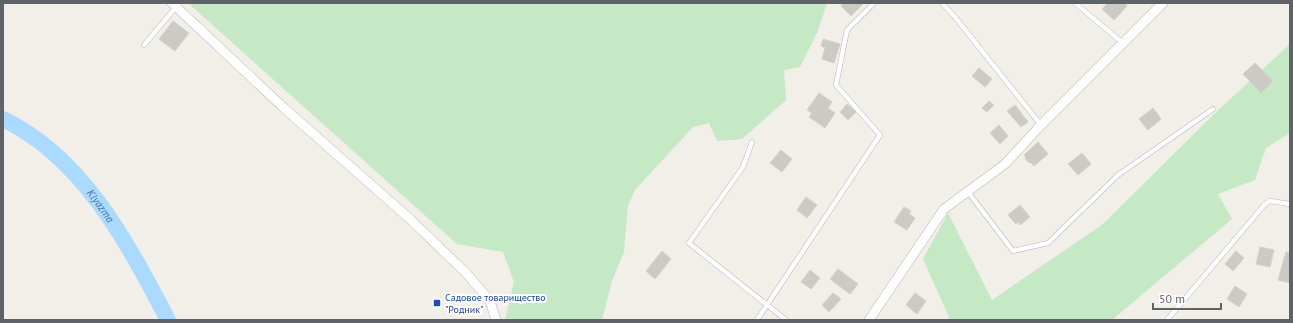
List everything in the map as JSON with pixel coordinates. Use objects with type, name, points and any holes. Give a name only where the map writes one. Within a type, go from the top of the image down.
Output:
[{"type":"street","points":[[869,320],[944,209],[1005,164],[1041,125],[1162,3]]},
{"type":"street","points":[[174,5],[284,108],[410,219],[467,274],[490,301],[496,320]]},
{"type":"lane","points":[[757,320],[880,135],[836,85],[847,30],[874,3]]},
{"type":"lane","points":[[942,3],[955,17],[1041,125]]},
{"type":"lane","points":[[1075,3],[1123,43]]},
{"type":"lane","points":[[144,45],[174,5]]},
{"type":"lane","points":[[968,192],[1013,251],[1048,243],[1118,175],[1213,109]]},
{"type":"lane","points":[[752,142],[744,167],[689,243],[786,320]]},
{"type":"lane","points":[[1167,320],[1265,204],[1270,201],[1290,204]]},
{"type":"green space","points":[[188,3],[827,3],[817,33],[800,67],[784,70],[786,100],[742,139],[717,141],[709,123],[693,127],[635,190],[628,205],[624,252],[612,281],[602,320],[505,320],[514,282],[503,252],[457,244]]},
{"type":"green space","points":[[1290,44],[1290,133],[1266,148],[1255,180],[1218,194],[1232,219],[1112,320],[947,320],[949,317],[923,259],[948,213],[992,300],[1103,224],[1214,114]]},
{"type":"building","points":[[843,3],[864,3],[851,16],[841,6]]},
{"type":"building","points":[[1108,3],[1125,3],[1127,6],[1114,20],[1102,9]]},
{"type":"building","points":[[173,21],[189,33],[175,51],[159,39]]},
{"type":"building","points":[[823,39],[840,44],[834,63],[822,59],[825,48],[821,46]]},
{"type":"building","points":[[1255,63],[1273,81],[1261,93],[1243,74]]},
{"type":"building","points":[[979,68],[992,79],[985,87],[972,76]]},
{"type":"building","points":[[819,93],[832,102],[828,108],[835,113],[825,128],[809,117],[812,113],[807,110]]},
{"type":"building","points":[[989,101],[994,105],[987,112],[982,108]]},
{"type":"building","points":[[847,104],[856,112],[848,120],[840,112]]},
{"type":"building","points":[[1015,105],[1028,122],[1021,127],[1007,111]]},
{"type":"building","points":[[1153,108],[1161,119],[1148,130],[1139,119]]},
{"type":"building","points":[[999,125],[1008,136],[1000,144],[990,133]]},
{"type":"building","points":[[1038,142],[1048,154],[1034,166],[1030,162],[1029,163],[1024,155]]},
{"type":"building","points":[[781,150],[792,159],[782,172],[770,163]]},
{"type":"building","points":[[1082,153],[1091,164],[1078,175],[1068,164]]},
{"type":"building","points":[[806,197],[817,205],[807,218],[797,210]]},
{"type":"building","points":[[1020,205],[1030,217],[1020,225],[1018,222],[1016,224],[1008,215]]},
{"type":"building","points":[[904,207],[911,211],[909,214],[915,218],[907,230],[894,222]]},
{"type":"building","points":[[1260,247],[1274,250],[1270,267],[1256,264]]},
{"type":"building","points":[[662,251],[671,259],[655,279],[646,271]]},
{"type":"building","points":[[1236,251],[1244,258],[1233,271],[1225,264]]},
{"type":"building","points":[[1286,252],[1290,253],[1290,283],[1278,280]]},
{"type":"building","points":[[838,269],[858,284],[850,294],[830,279]]},
{"type":"building","points":[[810,270],[820,278],[811,289],[801,282]]},
{"type":"building","points":[[1235,286],[1247,294],[1239,307],[1227,299]]},
{"type":"building","points":[[833,293],[841,299],[829,312],[822,305]]},
{"type":"building","points":[[915,293],[926,301],[917,314],[906,305]]},
{"type":"waterway","name":"Klyazma","points":[[3,119],[32,136],[57,156],[80,180],[120,233],[168,320]]},
{"type":"place","name":"Садовое товарищество \"Родник\"","points":[[437,303]]}]
